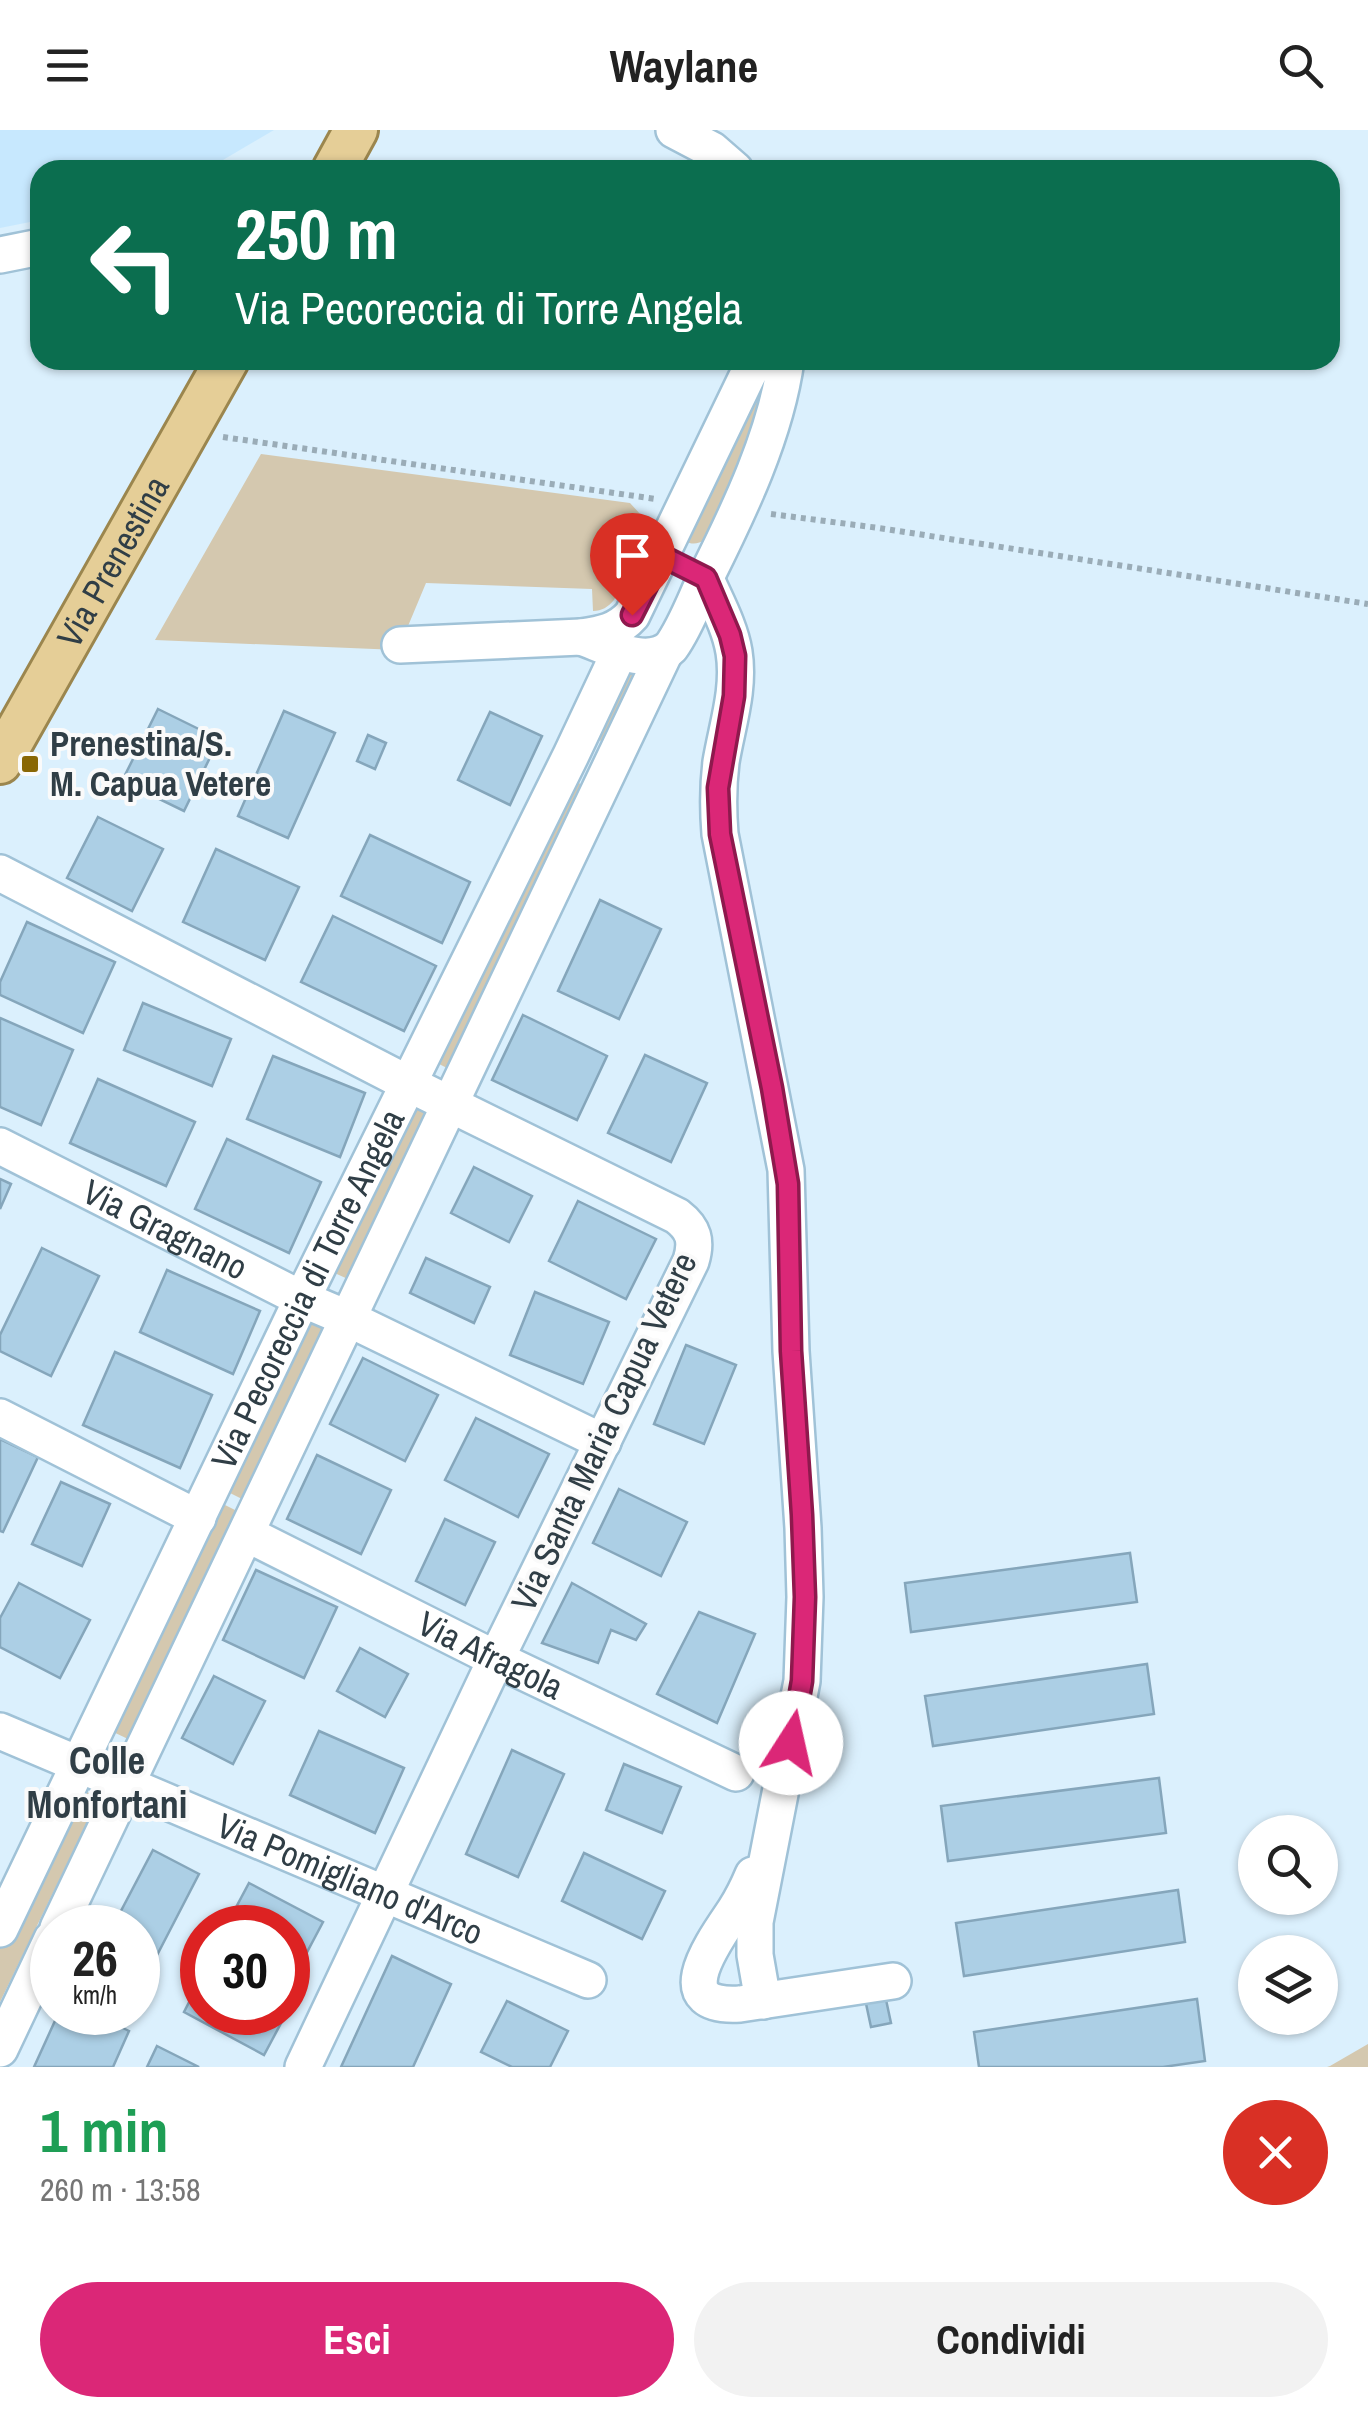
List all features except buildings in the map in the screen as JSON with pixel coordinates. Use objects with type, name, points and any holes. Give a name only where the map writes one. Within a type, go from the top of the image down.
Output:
[{"type":"main road","points":[[340,160],[356,130]]},
{"type":"main road","name":"Via Prenestina","points":[[0,762],[222,370]]},
{"type":"street","points":[[674,130],[724,160]]},
{"type":"street","points":[[0,255],[30,249]]},
{"type":"street","points":[[400,645],[581,637],[621,626],[637,606],[750,370]]},
{"type":"street","name":"Via Pecoreccia di Torre Angela","points":[[69,1905],[606,774],[706,578],[770,426],[785,370]]},
{"type":"street","points":[[662,556],[706,578],[730,635],[736,668],[722,761],[720,834],[788,1184],[791,1351],[805,1597],[802,1681],[755,1922],[755,1955],[763,2000]]},
{"type":"street","points":[[637,606],[675,638],[712,642],[736,668]]},
{"type":"street","points":[[581,637],[620,651],[650,656],[675,638]]},
{"type":"street","name":"Via Pecoreccia di Torre Angela","points":[[0,1929],[620,651]]},
{"type":"street","points":[[571,755],[590,760],[606,774]]},
{"type":"street","name":"Via Santa Maria Capua Vetere","points":[[0,873],[409,1084],[677,1216],[694,1236],[691,1261],[303,2067]]},
{"type":"street","name":"Via Gragnano","points":[[0,1146],[302,1300],[350,1319],[603,1442]]},
{"type":"street","points":[[0,1416],[198,1518]]},
{"type":"street","name":"Via Afragola","points":[[247,1534],[496,1660],[736,1774]]},
{"type":"street","name":"Via Pomigliano d'Arco","points":[[0,1731],[588,1980]]},
{"type":"street","points":[[773,1832],[700,1974],[704,1996],[730,2005],[893,1981]]},
{"type":"street","points":[[0,2050],[30,1986]]},
{"type":"path","points":[[187,432],[686,504]]},
{"type":"path","points":[[737,510],[1368,604]]},
{"type":"shaded area","points":[[0,130],[274,130],[223,160],[30,160],[30,222],[0,228]]},
{"type":"shaded area","points":[[764,370],[768,370],[760,433],[705,540],[695,544],[685,541]]},
{"type":"shaded area","points":[[261,454],[630,503],[652,527],[614,600],[599,610],[593,611],[592,589],[426,583],[398,650],[155,640]]},
{"type":"shaded area","points":[[623,662],[651,663],[610,745],[588,735]]},
{"type":"shaded area","points":[[576,779],[584,789],[451,1070],[429,1059]]},
{"type":"shaded area","points":[[409,1101],[430,1112],[350,1280],[328,1270]]},
{"type":"shaded area","points":[[305,1317],[325,1327],[242,1499],[222,1489]]},
{"type":"shaded area","points":[[215,1500],[237,1511],[128,1739],[107,1729]]},
{"type":"shaded area","points":[[77,1787],[99,1798],[47,1905],[30,1905],[30,1940],[0,2002],[0,1947]]},
{"type":"shaded area","points":[[1368,2044],[1368,2067],[1327,2067],[1330,2066]]},
{"type":"place","name":"Prenestina/S. M. Capua Vetere","points":[[30,764]]},
{"type":"district","name":"Colle Monfortani","points":[[107,1783]]},
{"type":"route","points":[[632,615],[662,556],[706,578],[735,656],[734,696],[718,788],[720,834],[788,1184],[791,1351],[805,1597],[802,1681],[791,1743]]}]
